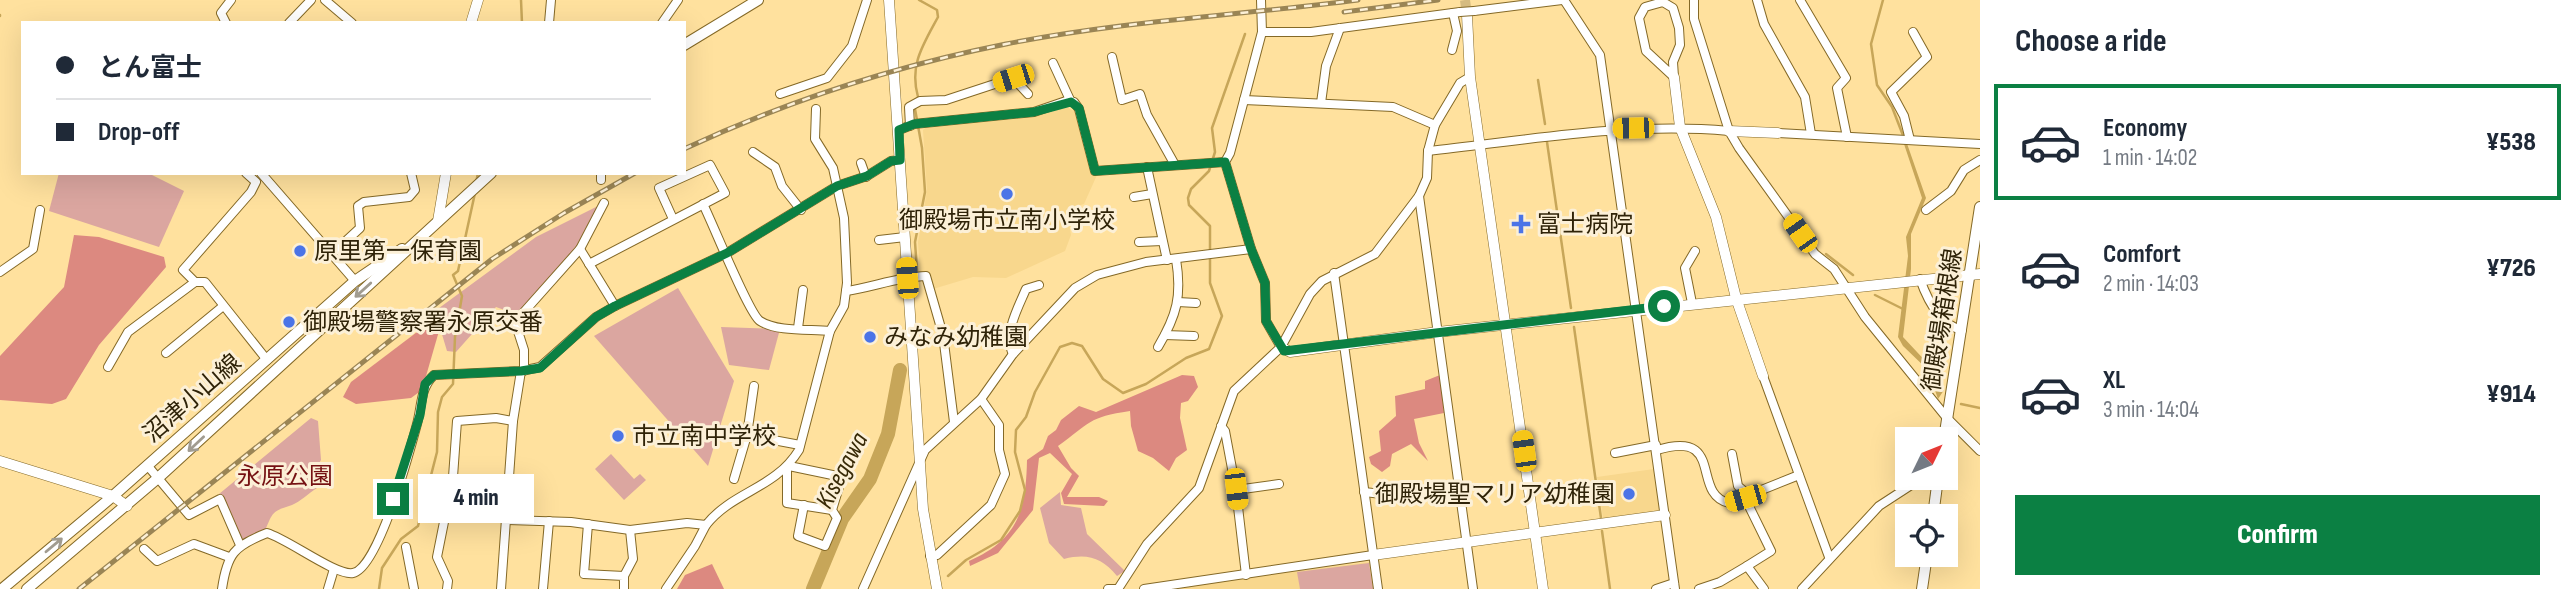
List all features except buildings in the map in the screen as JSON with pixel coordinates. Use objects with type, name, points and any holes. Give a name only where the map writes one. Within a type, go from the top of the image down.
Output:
[{"type":"main road","points":[[686,44],[756,1]]},
{"type":"main road","name":"沼津小山線","points":[[27,589],[127,506],[489,175]]},
{"type":"main road","name":"御殿場箱根線","points":[[1946,427],[1962,330],[1975,274],[1980,207]]},
{"type":"main road","name":"沼津小山線","points":[[2,589],[113,496],[355,281],[386,257],[413,243]]},
{"type":"main road","points":[[1923,589],[1926,567]]},
{"type":"street","points":[[225,21],[221,13],[230,0]]},
{"type":"street","points":[[291,21],[311,0]]},
{"type":"street","points":[[325,0],[350,21]]},
{"type":"street","points":[[472,21],[478,0]]},
{"type":"street","points":[[549,21],[551,0]]},
{"type":"street","points":[[663,21],[678,0]]},
{"type":"street","points":[[780,94],[827,78],[852,46],[867,0]]},
{"type":"street","points":[[889,0],[919,462],[930,556],[937,589]]},
{"type":"street","points":[[1261,0],[1262,32],[1244,100],[1221,162],[1265,283],[1266,321],[1281,347],[1290,352],[1343,343],[1636,309],[1975,274]]},
{"type":"street","points":[[1262,32],[1340,28],[1563,0],[1600,55],[1657,447],[1674,586],[1656,589]]},
{"type":"street","points":[[1694,0],[1694,19],[1729,131],[1815,254],[1834,269],[1854,303],[1947,418],[1980,451]]},
{"type":"street","points":[[1757,0],[1765,24],[1805,97],[1811,134]]},
{"type":"street","points":[[1800,0],[1846,78],[1837,88],[1847,136]]},
{"type":"street","points":[[1674,77],[1643,44],[1639,18],[1645,7],[1663,2],[1673,8],[1678,20],[1680,45],[1675,55],[1674,77],[1679,127],[1716,217],[1736,298],[1829,557]]},
{"type":"street","points":[[1463,13],[1461,37],[1470,77],[1542,589]]},
{"type":"street","points":[[1321,103],[1326,66],[1340,28]]},
{"type":"street","points":[[1910,140],[1904,116],[1891,92],[1927,57],[1913,32]]},
{"type":"street","points":[[1452,50],[1461,37]]},
{"type":"street","points":[[1652,56],[1663,59],[1675,55]]},
{"type":"street","points":[[1112,57],[1122,100],[1140,94],[1158,138],[1175,165]]},
{"type":"street","points":[[1053,63],[1071,102],[1079,108],[1095,171],[1221,162]]},
{"type":"street","points":[[1108,589],[1118,589],[1147,544],[1199,488],[1234,391],[1281,347],[1310,294],[1334,273],[1375,254],[1419,196],[1427,178],[1428,151],[1434,125],[1460,83],[1470,77]]},
{"type":"street","points":[[916,124],[909,107],[920,101],[946,100],[1013,78],[1028,94]]},
{"type":"street","points":[[1244,100],[1393,107],[1434,125]]},
{"type":"street","points":[[899,130],[916,124],[1034,112],[1071,102]]},
{"type":"street","points":[[804,505],[798,536],[825,546],[837,518],[832,510],[804,505],[787,503],[788,467],[800,445],[830,331],[844,306],[846,291],[844,218],[833,168],[815,139],[816,109]]},
{"type":"street","points":[[1428,151],[1610,129],[1679,127],[1980,144]]},
{"type":"street","points":[[753,152],[775,167],[782,186],[801,209]]},
{"type":"street","points":[[222,589],[229,557],[240,545],[267,533],[286,539],[334,569],[352,573],[361,569],[379,544],[417,426],[425,384],[434,375],[443,372],[523,371],[540,368],[596,317],[615,306],[727,253],[837,186],[866,177],[891,161],[900,160]]},
{"type":"street","points":[[1926,209],[1951,191],[1965,170],[1980,160]]},
{"type":"street","points":[[861,163],[866,177]]},
{"type":"street","points":[[589,264],[725,193],[710,165],[659,188],[673,219]]},
{"type":"street","points":[[1146,167],[1162,241],[1172,259],[1181,289],[1158,347]]},
{"type":"street","points":[[195,282],[183,270],[251,192],[256,182],[248,175]]},
{"type":"street","points":[[263,175],[355,281]]},
{"type":"street","points":[[333,253],[360,228],[358,206],[364,202],[410,197],[415,190],[411,175]]},
{"type":"street","points":[[438,221],[446,175]]},
{"type":"street","points":[[1134,197],[1152,194]]},
{"type":"street","points":[[1419,196],[1473,589]]},
{"type":"street","points":[[501,589],[513,421],[523,371],[524,349],[515,323],[580,249],[604,202]]},
{"type":"street","points":[[703,204],[727,253],[749,310],[759,321],[830,331]]},
{"type":"street","points":[[0,272],[33,249],[40,210]]},
{"type":"street","points":[[879,240],[905,237]]},
{"type":"street","points":[[1139,242],[1162,241]]},
{"type":"street","points":[[580,249],[615,306]]},
{"type":"street","points":[[863,589],[925,450],[981,399],[1013,354],[1075,288],[1088,280],[1146,262],[1251,249]]},
{"type":"street","points":[[1692,303],[1685,268],[1695,251]]},
{"type":"street","points":[[1334,273],[1378,589]]},
{"type":"street","points":[[846,291],[926,276],[943,335],[954,422]]},
{"type":"street","points":[[1912,280],[1940,314],[1954,328],[1962,330]]},
{"type":"street","points":[[108,367],[128,332],[195,282],[205,282],[222,307],[267,360]]},
{"type":"street","points":[[1013,354],[1008,345],[1012,323],[1026,289],[1039,285]]},
{"type":"street","points":[[798,328],[803,290]]},
{"type":"street","points":[[1178,302],[1196,303]]},
{"type":"street","points":[[166,353],[222,307]]},
{"type":"street","points":[[1165,335],[1194,336]]},
{"type":"street","points":[[734,479],[747,435],[754,386]]},
{"type":"street","points":[[930,556],[937,555],[991,505],[1005,474],[999,450],[999,425],[981,399]]},
{"type":"street","points":[[447,589],[448,581],[438,557],[453,477],[457,421],[496,418],[513,421]]},
{"type":"street","points":[[1221,426],[1225,431],[1236,489],[1246,575]]},
{"type":"street","points":[[747,435],[800,445]]},
{"type":"street","points":[[1615,453],[1679,445],[1694,447],[1702,457],[1711,485],[1719,498],[1729,503],[1799,475]]},
{"type":"street","points":[[1699,589],[1771,551],[1747,497],[1738,486],[1732,454]]},
{"type":"street","points":[[0,461],[113,496],[127,506]]},
{"type":"street","points":[[147,465],[190,515],[220,499],[240,545]]},
{"type":"street","points":[[666,589],[695,546],[705,524],[717,511],[788,467],[842,477],[832,510]]},
{"type":"street","points":[[1236,489],[1279,484]]},
{"type":"street","points":[[1802,589],[1879,506],[1904,490]]},
{"type":"street","points":[[1364,492],[1391,495]]},
{"type":"street","points":[[1144,589],[1665,515]]},
{"type":"street","points":[[505,520],[588,524],[630,530],[687,523],[705,524]]},
{"type":"street","points":[[543,589],[550,521]]},
{"type":"street","points":[[588,524],[584,574],[624,576]]},
{"type":"street","points":[[624,589],[624,576],[633,559],[630,530]]},
{"type":"street","points":[[144,549],[157,561],[194,544],[229,557]]},
{"type":"street","points":[[406,547],[414,589]]},
{"type":"street","points":[[1747,566],[1763,589]]},
{"type":"street","points":[[328,589],[334,569]]},
{"type":"shaded area","name":"御殿場市立南小学校","points":[[1065,106],[1077,113],[1097,175],[1084,204],[1067,209],[1071,235],[1065,251],[1006,278],[973,277],[933,289],[929,273],[920,273],[918,242],[927,191],[923,130],[927,126],[1015,119]]},
{"type":"shaded area","points":[[1901,135],[1904,135],[1926,198],[1911,234],[1911,269],[1903,337],[1931,367],[1944,390],[1938,399],[1928,370],[1903,346],[1898,337],[1908,256],[1906,237],[1922,198]]},
{"type":"shaded area","points":[[74,235],[99,237],[164,257],[166,267],[99,345],[66,399],[52,404],[0,400],[0,356],[64,287]]},
{"type":"shaded area","points":[[421,329],[439,331],[422,390],[411,398],[356,404],[343,397],[351,382]]},
{"type":"shaded area","points":[[1182,375],[1194,376],[1198,387],[1188,401],[1181,403],[1180,418],[1187,450],[1176,458],[1169,471],[1153,458],[1138,451],[1130,411],[1097,419],[1058,446],[1079,476],[1067,497],[1099,497],[1108,501],[1104,506],[1064,504],[1061,493],[1072,474],[1050,453],[1039,458],[1033,510],[998,553],[970,566],[969,561],[986,553],[1009,533],[1021,508],[1027,460],[1043,449],[1048,436],[1056,430],[1061,420],[1079,406],[1096,412]]},
{"type":"shaded area","points":[[1440,375],[1444,413],[1414,419],[1419,443],[1428,461],[1411,444],[1392,454],[1390,466],[1382,472],[1371,464],[1369,457],[1381,451],[1379,431],[1396,416],[1395,396],[1425,389],[1425,381]]},
{"type":"shaded area","name":"御殿場聖マリア幼稚園","points":[[1654,469],[1660,511],[1603,518],[1597,477]]},
{"type":"shaded area","points":[[1369,562],[1373,589],[1173,589],[1274,574]]},
{"type":"shaded area","points":[[712,564],[724,589],[677,589],[685,575]]},
{"type":"green space","points":[[58,175],[152,175],[184,191],[159,247],[49,211]]},
{"type":"green space","points":[[604,203],[579,245],[518,315],[496,307],[456,352],[447,351],[435,311],[536,237]]},
{"type":"green space","points":[[678,288],[734,381],[708,466],[594,336]]},
{"type":"green space","points":[[721,327],[780,329],[769,370],[729,365]]},
{"type":"green space","name":"永原公園","points":[[311,418],[318,421],[321,460],[313,473],[317,488],[295,504],[277,511],[265,531],[242,542],[219,494]]},
{"type":"green space","points":[[611,454],[634,479],[640,474],[646,480],[624,500],[595,469]]},
{"type":"green space","points":[[1060,492],[1061,505],[1081,508],[1087,534],[1125,571],[1117,576],[1094,558],[1064,559],[1049,543],[1040,508]]},
{"type":"green space","points":[[1369,563],[1373,589],[1300,589],[1297,572]]},
{"type":"waterway","points":[[521,0],[522,21]]},
{"type":"waterway","points":[[918,97],[916,65],[938,17],[937,10],[919,0]]},
{"type":"waterway","points":[[1883,0],[1871,44],[1877,85],[1892,107],[1904,138]]},
{"type":"waterway","name":"Kisegawa","points":[[948,576],[966,560],[1001,540],[1020,511],[1025,490],[1015,452],[1016,430],[1026,417],[1035,392],[1060,347],[1072,343],[1082,346],[1103,379],[1123,393],[1146,384],[1186,358],[1209,349],[1222,316],[1210,283],[1210,226],[1189,205],[1188,198],[1191,189],[1209,171],[1215,152],[1212,128],[1245,34]]},
{"type":"waterway","points":[[1538,80],[1545,124]]},
{"type":"waterway","points":[[915,109],[922,148],[925,192],[915,242],[917,271]]},
{"type":"waterway","points":[[1547,142],[1571,308]]},
{"type":"waterway","points":[[476,183],[478,175]]},
{"type":"waterway","points":[[379,589],[382,568],[401,539],[418,526],[437,452],[438,412],[442,397],[453,384],[455,337],[462,296],[453,275],[458,271],[475,193]]},
{"type":"waterway","points":[[1826,254],[1853,275]]},
{"type":"waterway","points":[[1875,295],[1903,309]]},
{"type":"waterway","points":[[1574,327],[1601,518]]},
{"type":"waterway","name":"Kisegawa","points":[[813,589],[842,519],[870,479],[888,434],[900,370]]},
{"type":"waterway","points":[[1961,404],[1980,408]]},
{"type":"waterway","points":[[1602,531],[1610,589]]},
{"type":"tunnel","points":[[1465,0],[1467,15]]},
{"type":"railway","points":[[686,148],[802,100],[882,74],[965,53],[1093,30],[1358,0]]},
{"type":"railway","points":[[1344,12],[1438,0]]},
{"type":"railway","points":[[79,589],[492,259],[564,213],[631,175]]},
{"type":"place","name":"御殿場市立南小学校","points":[[1007,194]]},
{"type":"place","name":"富士病院","points":[[1521,224]]},
{"type":"place","name":"原里第一保育園","points":[[300,251]]},
{"type":"place","name":"御殿場警察署永原交番","points":[[289,322]]},
{"type":"place","name":"みなみ幼稚園","points":[[870,337]]},
{"type":"place","name":"市立南中学校","points":[[618,436]]},
{"type":"place","name":"御殿場聖マリア幼稚園","points":[[1629,494]]},
{"type":"route","points":[[393,499],[420,415],[425,384],[434,375],[443,372],[521,371],[540,368],[596,317],[615,306],[727,253],[837,186],[867,176],[891,161],[900,160],[899,130],[914,124],[1009,116],[1074,102],[1079,108],[1095,171],[1225,162],[1251,249],[1265,283],[1266,321],[1276,342],[1284,351],[1664,306]]}]
